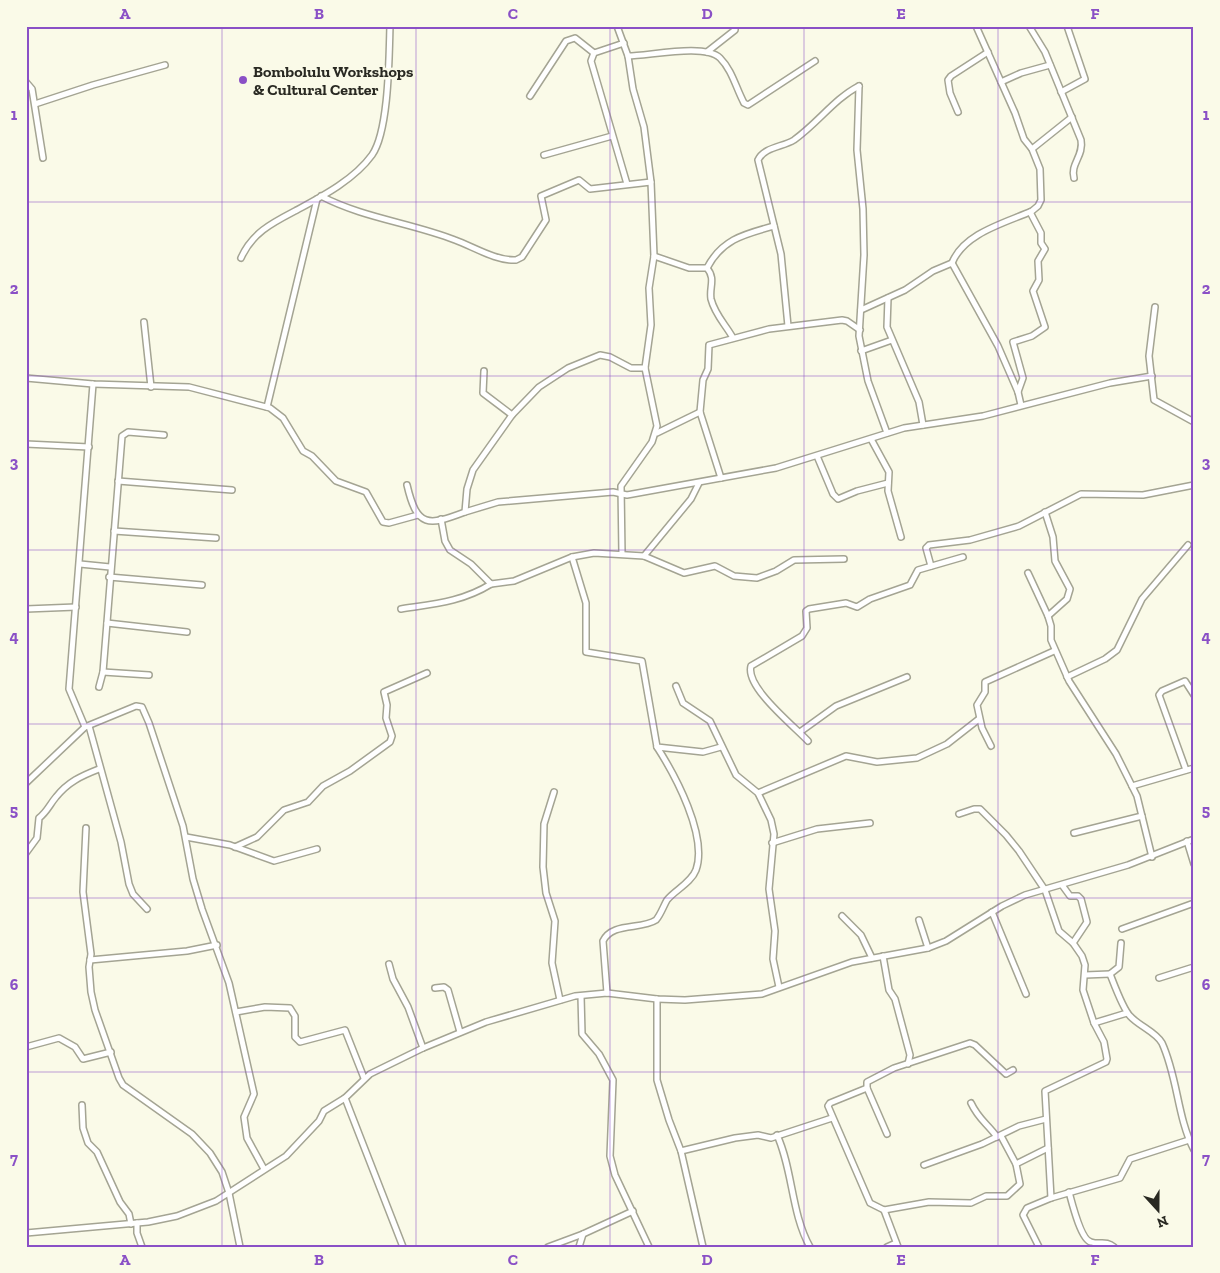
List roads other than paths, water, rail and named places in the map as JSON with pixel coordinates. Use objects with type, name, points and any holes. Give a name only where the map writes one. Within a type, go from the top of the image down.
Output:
[{"type":"street","points":[[241,258],[249,242],[261,231],[319,197],[353,173],[375,150],[383,120],[390,26]]},
{"type":"street","points":[[707,52],[735,30],[734,26]]},
{"type":"street","points":[[861,310],[888,298],[933,271],[952,263],[956,255],[971,240],[1030,212],[1038,206],[1041,200],[1040,172],[1032,149],[1024,140],[1015,113],[976,26]]},
{"type":"street","points":[[1029,26],[1050,65],[1072,117],[1082,147],[1074,167],[1074,178]]},
{"type":"street","points":[[1061,92],[1085,79],[1067,26]]},
{"type":"street","points":[[619,27],[628,56],[633,89],[645,135],[651,182],[654,256],[649,288],[651,325],[645,368],[657,421],[657,433]]},
{"type":"street","points":[[530,96],[566,42],[575,38],[594,54]]},
{"type":"street","points":[[624,43],[594,54],[591,61],[627,184]]},
{"type":"street","points":[[628,56],[707,52],[720,58],[744,103],[748,105],[815,61]]},
{"type":"street","points":[[958,112],[950,93],[948,80],[951,76],[988,52]]},
{"type":"street","points":[[35,104],[93,85],[165,65]]},
{"type":"street","points":[[1001,82],[1021,73],[1050,65]]},
{"type":"street","points":[[26,82],[32,89],[43,158]]},
{"type":"street","points":[[788,326],[784,272],[758,166],[759,157],[766,151],[795,139],[842,95],[860,86],[858,150],[863,209],[864,255],[860,330],[868,381],[887,433]]},
{"type":"street","points":[[1032,149],[1072,117]]},
{"type":"street","points":[[544,156],[612,136]]},
{"type":"street","points":[[319,197],[454,239],[511,261],[522,257],[546,220],[540,201],[543,194],[579,180],[590,190],[651,182]]},
{"type":"street","points":[[267,407],[319,197]]},
{"type":"street","points":[[1018,392],[1024,378],[1013,343],[1032,336],[1045,326],[1033,291],[1039,280],[1038,261],[1045,249],[1041,242],[1041,233],[1030,212]]},
{"type":"street","points":[[707,268],[720,249],[747,233],[774,226]]},
{"type":"street","points":[[654,256],[689,268],[707,268]]},
{"type":"street","points":[[952,263],[998,346],[1018,392],[1021,405]]},
{"type":"street","points":[[707,268],[713,277],[711,293],[714,306],[723,325],[733,338]]},
{"type":"street","points":[[888,298],[886,322],[892,340],[908,371],[919,402],[923,425]]},
{"type":"street","points":[[1155,307],[1148,356],[1155,402],[1194,422]]},
{"type":"street","points":[[721,478],[700,412],[702,380],[708,370],[709,344],[788,326],[844,320],[860,330]]},
{"type":"street","points":[[144,322],[151,387]]},
{"type":"street","points":[[862,351],[892,340]]},
{"type":"street","points":[[465,512],[467,489],[473,470],[512,415],[539,386],[550,378],[594,358],[606,356],[631,368],[645,368]]},
{"type":"street","points":[[484,372],[483,394],[512,415]]},
{"type":"street","points":[[407,485],[411,503],[418,514],[426,521],[441,520],[504,501],[613,492],[627,495],[776,468],[887,433],[923,425],[983,416],[1110,383],[1152,376]]},
{"type":"street","points":[[26,378],[93,384],[189,387],[267,407],[283,418],[300,447],[336,481],[366,492],[383,522],[390,523],[418,514]]},
{"type":"street","points":[[93,384],[69,689],[87,727],[121,842],[129,884],[133,894],[147,910]]},
{"type":"street","points":[[622,554],[620,494],[625,478],[657,433],[700,412]]},
{"type":"street","points":[[99,687],[103,672],[120,442],[124,434],[128,432],[164,435]]},
{"type":"street","points":[[871,439],[888,467],[888,483],[900,537]]},
{"type":"street","points":[[26,444],[88,448]]},
{"type":"street","points":[[817,456],[833,494],[838,499],[857,491],[888,483]]},
{"type":"street","points":[[118,481],[232,490]]},
{"type":"street","points":[[644,556],[693,497],[699,483]]},
{"type":"street","points":[[931,566],[926,548],[929,545],[983,537],[1019,526],[1081,494],[1143,495],[1194,485]]},
{"type":"street","points":[[1045,512],[1053,537],[1056,565],[1070,589],[1070,594],[1064,604],[1048,616]]},
{"type":"street","points":[[441,520],[446,543],[453,553],[471,564],[490,584]]},
{"type":"street","points":[[114,531],[216,538]]},
{"type":"street","points":[[1067,677],[1105,659],[1117,650],[1142,599],[1188,545]]},
{"type":"street","points":[[401,609],[451,602],[473,594],[490,584],[516,581],[572,557],[594,553],[644,556],[684,573],[715,566],[734,576],[757,578],[776,572],[794,560],[844,559]]},
{"type":"street","points":[[572,557],[586,602],[586,652],[642,661],[657,747],[690,811],[695,828],[698,855],[697,868],[677,893],[669,899],[656,920],[624,928],[605,937],[607,993]]},
{"type":"street","points":[[808,741],[783,717],[752,680],[751,666],[802,636],[807,628],[806,611],[809,609],[846,603],[857,607],[870,599],[910,585],[916,572],[963,557]]},
{"type":"street","points":[[80,564],[110,567]]},
{"type":"street","points":[[1028,573],[1048,616],[1054,650],[1067,677],[1116,754],[1132,786],[1152,857]]},
{"type":"street","points":[[109,577],[202,585]]},
{"type":"street","points":[[26,610],[76,607]]},
{"type":"street","points":[[107,623],[187,632]]},
{"type":"street","points":[[991,746],[979,719],[976,705],[985,692],[985,682],[1054,650]]},
{"type":"street","points":[[103,672],[149,675]]},
{"type":"street","points":[[235,847],[257,837],[284,810],[308,802],[323,786],[350,771],[390,742],[392,736],[386,718],[387,705],[384,692],[427,673]]},
{"type":"street","points":[[800,732],[836,706],[907,677]]},
{"type":"street","points":[[1186,770],[1159,695],[1162,691],[1185,681],[1194,695]]},
{"type":"street","points":[[676,686],[683,703],[710,721],[736,775],[758,793],[771,820],[774,834],[769,890],[775,931],[773,959],[779,987]]},
{"type":"street","points":[[26,783],[87,727],[132,706],[142,707],[157,743],[186,837],[193,879],[202,910],[217,945],[236,1012],[254,1094],[244,1122],[248,1142],[264,1169]]},
{"type":"street","points":[[758,793],[846,756],[877,762],[917,758],[947,744],[979,719]]},
{"type":"street","points":[[657,747],[703,752],[721,747]]},
{"type":"street","points":[[1132,786],[1194,768]]},
{"type":"street","points":[[26,852],[37,838],[39,818],[46,812],[58,794],[71,782],[99,769]]},
{"type":"street","points":[[554,792],[544,824],[543,860],[546,893],[555,921],[552,963],[560,1000]]},
{"type":"street","points":[[959,814],[974,808],[980,809],[1012,842],[1045,890],[1059,931],[1073,944],[1085,965],[1083,990],[1094,1024],[1102,1037],[1108,1060],[1046,1089],[1044,1102],[1051,1198]]},
{"type":"street","points":[[1074,833],[1142,816]]},
{"type":"street","points":[[772,844],[817,829],[870,823]]},
{"type":"street","points":[[86,828],[83,892],[93,1003],[121,1083],[198,1139],[216,1161],[229,1193],[240,1247]]},
{"type":"street","points":[[186,837],[235,847],[274,861],[317,849]]},
{"type":"street","points":[[26,1234],[159,1220],[193,1210],[229,1193],[288,1154],[319,1121],[324,1111],[345,1098],[364,1078],[423,1048],[460,1032],[560,1000],[581,996],[607,993],[657,999],[758,995],[872,958],[928,948],[955,936],[1013,900],[1152,857],[1194,839]]},
{"type":"street","points":[[1187,841],[1194,864]]},
{"type":"street","points":[[1062,885],[1070,896],[1078,896],[1082,899],[1088,922],[1073,944]]},
{"type":"street","points":[[1122,928],[1194,903]]},
{"type":"street","points":[[992,912],[1026,994]]},
{"type":"street","points":[[842,916],[861,935],[872,958]]},
{"type":"street","points":[[920,920],[928,948]]},
{"type":"street","points":[[1085,975],[1110,974],[1119,967],[1121,943]]},
{"type":"street","points":[[90,960],[187,951],[217,945]]},
{"type":"street","points":[[883,956],[889,990],[894,999],[910,1055],[908,1064]]},
{"type":"street","points":[[389,964],[393,979],[408,1007],[423,1048]]},
{"type":"street","points":[[1159,978],[1194,967]]},
{"type":"street","points":[[1110,974],[1127,1013],[1140,1026],[1154,1033],[1160,1040],[1173,1069],[1189,1140],[1194,1150]]},
{"type":"street","points":[[435,988],[444,987],[448,990],[460,1032]]},
{"type":"street","points":[[581,996],[582,1034],[599,1054],[613,1080],[610,1156],[621,1190],[633,1211],[649,1247]]},
{"type":"street","points":[[657,999],[657,1080],[669,1120],[681,1150],[703,1247]]},
{"type":"street","points":[[236,1012],[265,1007],[290,1008],[295,1016],[295,1037],[299,1042],[346,1030],[364,1078]]},
{"type":"street","points":[[1094,1024],[1127,1013]]},
{"type":"street","points":[[26,1047],[59,1038],[75,1047],[83,1059],[111,1052]]},
{"type":"street","points":[[887,1134],[867,1088],[866,1084],[870,1080],[894,1068],[970,1043],[975,1045],[1006,1074],[1013,1070]]},
{"type":"street","points":[[867,1088],[828,1104],[832,1118],[870,1203],[884,1210],[929,1202],[971,1203],[989,1195],[1005,1197],[1020,1184],[1016,1164],[999,1136],[989,1125],[978,1118],[971,1103]]},
{"type":"street","points":[[345,1098],[403,1247]]},
{"type":"street","points":[[82,1105],[83,1128],[88,1142],[97,1152],[120,1202],[129,1214],[130,1224]]},
{"type":"street","points":[[681,1150],[735,1138],[758,1135],[771,1138],[832,1118]]},
{"type":"street","points":[[924,1165],[999,1136],[1019,1126],[1046,1119]]},
{"type":"street","points":[[777,1135],[783,1147],[801,1223],[810,1247]]},
{"type":"street","points":[[1039,1247],[1023,1214],[1027,1208],[1069,1192],[1112,1181],[1122,1176],[1130,1159],[1189,1140]]},
{"type":"street","points":[[1016,1164],[1048,1148]]},
{"type":"street","points":[[1069,1192],[1085,1238],[1093,1243],[1105,1242],[1114,1247]]},
{"type":"street","points":[[884,1210],[897,1245],[887,1247]]},
{"type":"street","points":[[548,1247],[583,1234],[633,1211]]},
{"type":"street","points":[[138,1223],[138,1233],[142,1247]]},
{"type":"street","points":[[579,1247],[583,1234]]},
{"type":"place","name":"Bombolulu Workshops & Cultural Center","points":[[243,80]]}]
